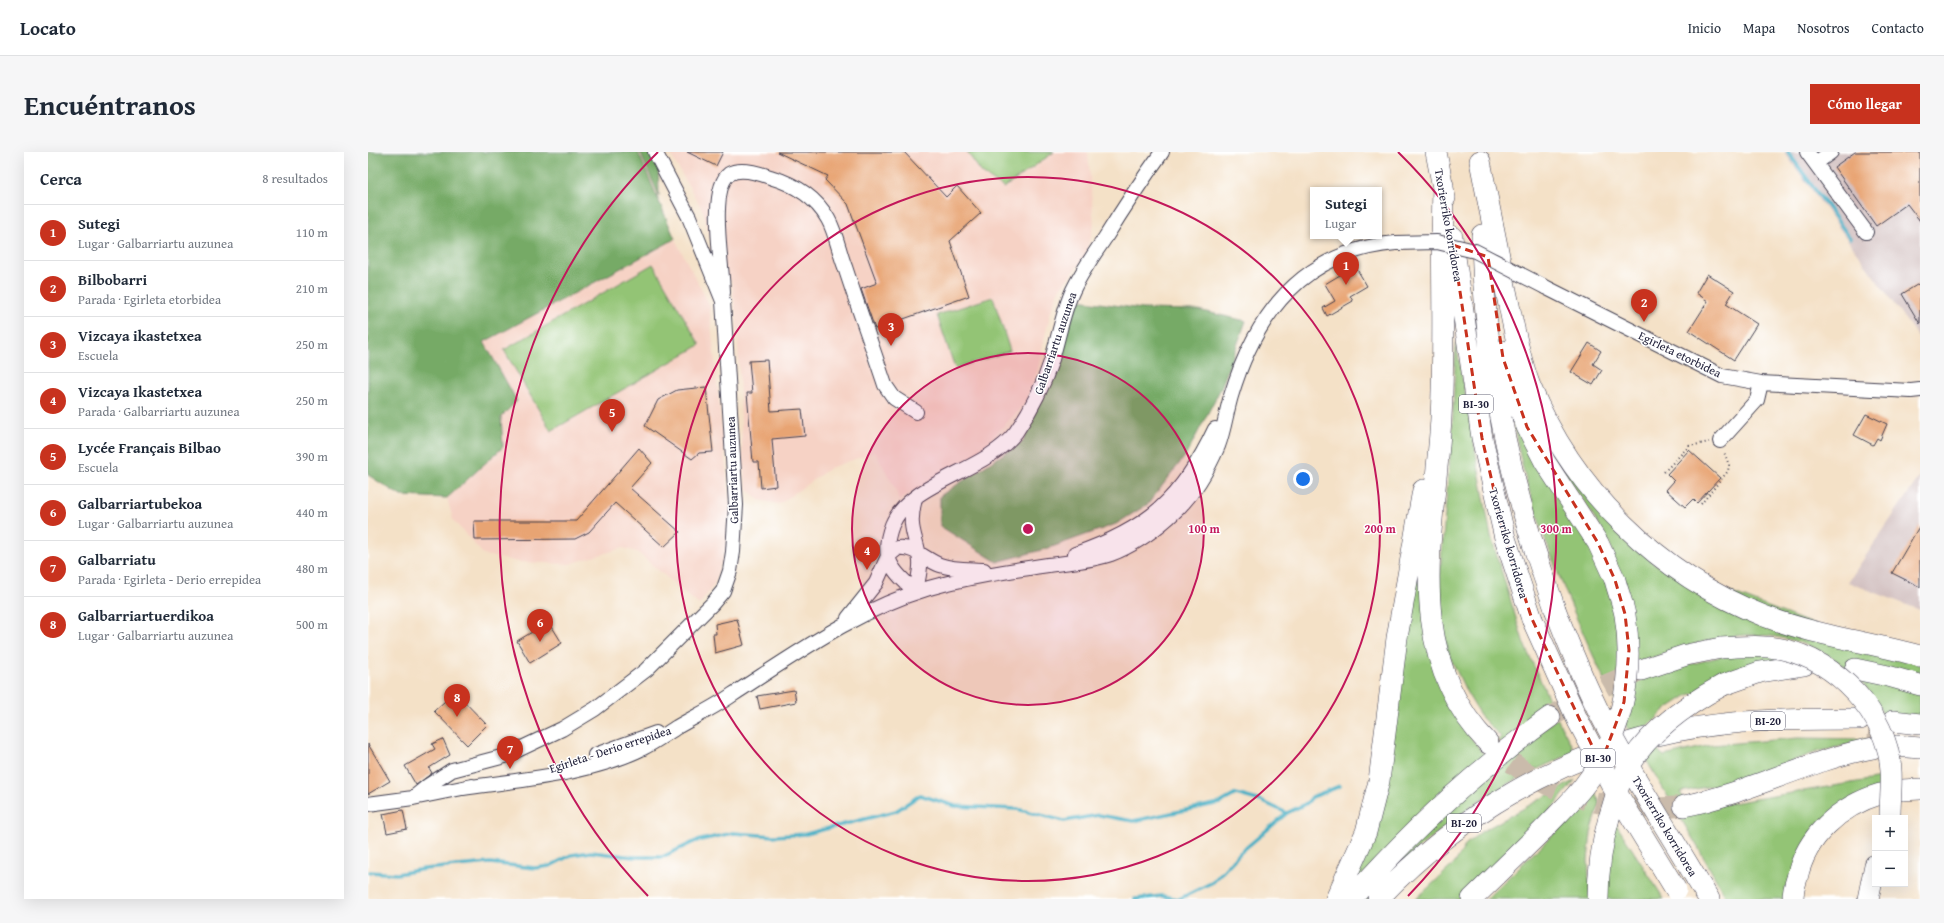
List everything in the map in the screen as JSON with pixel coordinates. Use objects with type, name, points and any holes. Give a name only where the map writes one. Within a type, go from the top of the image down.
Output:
[{"type":"highway","name":"Txorierriko korridorea","points":[[1436,152],[1461,290],[1482,438],[1507,544],[1532,619],[1578,721],[1613,787],[1679,894]]},
{"type":"highway","name":"Txorierriko korridorea","points":[[1479,156],[1483,276],[1497,395],[1522,510],[1555,609],[1576,663],[1599,711],[1634,775],[1710,899]]},
{"type":"highway","points":[[1479,156],[1512,323],[1530,385],[1554,433],[1577,469],[1614,515],[1639,540],[1669,564],[1703,586],[1736,604],[1806,630],[1920,656]]},
{"type":"highway","points":[[1443,185],[1441,417],[1429,578],[1432,625],[1436,650],[1455,699],[1475,729],[1488,743]]},
{"type":"highway","points":[[1472,899],[1544,829],[1583,787],[1610,743],[1624,702],[1629,650],[1625,614],[1615,580],[1598,543],[1545,462],[1527,427],[1516,399],[1503,358],[1482,217]]},
{"type":"highway","points":[[1336,899],[1366,832],[1379,781],[1397,638],[1430,446],[1433,406],[1442,369]]},
{"type":"highway","points":[[1642,670],[1686,655],[1721,648],[1765,646],[1796,653],[1838,675],[1870,711],[1886,745],[1891,770],[1889,815]]},
{"type":"highway","points":[[1598,899],[1598,871],[1603,840],[1609,818],[1621,782],[1633,760],[1648,742],[1677,714],[1698,699],[1723,685],[1760,672],[1804,665]]},
{"type":"highway","points":[[1855,669],[1888,676],[1920,686]]},
{"type":"highway","points":[[1351,899],[1390,855],[1469,780],[1512,744],[1550,717]]},
{"type":"highway","name":"BI-20","points":[[1378,899],[1397,879],[1434,846],[1478,814],[1523,786],[1611,747],[1676,731],[1701,727],[1782,720],[1867,732]]},
{"type":"highway","points":[[1895,734],[1920,724]]},
{"type":"highway","name":"BI-20","points":[[1397,899],[1423,874],[1485,824],[1539,792],[1614,757],[1688,743],[1742,736],[1794,732],[1867,732]]},
{"type":"highway","points":[[1684,806],[1728,795],[1814,763],[1852,751],[1867,732]]},
{"type":"highway","points":[[1895,734],[1920,736]]},
{"type":"highway","points":[[1895,734],[1920,748]]},
{"type":"highway","points":[[1793,899],[1799,866],[1811,843],[1833,818],[1850,806],[1880,794]]},
{"type":"highway","points":[[1868,899],[1872,880]]},
{"type":"street","name":"Galbarriartu auzunea","points":[[414,798],[429,785],[452,770],[505,756],[562,729],[595,709],[646,670],[723,591],[730,571],[733,552],[736,505],[723,302],[689,217],[655,152]]},
{"type":"street","name":"Galbarriartu auzunea","points":[[888,556],[888,546],[892,525],[903,509],[927,489],[966,470],[1002,448],[1015,432],[1034,403],[1051,360],[1073,290],[1134,192],[1162,152]]},
{"type":"street","points":[[1831,152],[1812,158],[1866,232]]},
{"type":"street","points":[[723,302],[717,213],[720,192],[725,179],[729,174],[746,171],[763,174],[783,181],[806,193],[828,219],[885,385],[894,398],[916,412]]},
{"type":"street","name":"Egirleta etorbidea","points":[[1006,572],[1038,567],[1105,544],[1129,532],[1153,515],[1169,501],[1191,474],[1202,456],[1231,398],[1254,337],[1271,309],[1304,276],[1336,257],[1367,247],[1426,241],[1470,250],[1496,260],[1722,376],[1761,383],[1911,391],[1920,390]]},
{"type":"street","points":[[1720,441],[1757,400],[1761,383]]},
{"type":"street","points":[[915,499],[911,523],[918,553],[920,570],[916,592]]},
{"type":"street","points":[[843,624],[866,597],[880,575],[888,556],[893,551],[904,548],[918,553],[939,565],[948,567],[1006,572]]},
{"type":"street","points":[[888,556],[895,573],[916,592]]},
{"type":"street","points":[[843,624],[864,612],[916,592],[960,580],[1006,572]]},
{"type":"street","name":"Egirleta - Derio errepidea","points":[[414,798],[561,766],[677,727],[729,697],[843,624]]},
{"type":"street","points":[[368,804],[414,798]]},
{"type":"path","points":[[1664,472],[1689,446],[1706,442],[1720,441],[1719,444],[1729,465],[1728,471],[1701,504]]},
{"type":"highlighted area","points":[[1453,245],[1488,257],[1503,358],[1527,427],[1598,543],[1615,580],[1625,614],[1629,650],[1624,702],[1606,750],[1596,754],[1532,619],[1505,538],[1482,438]]},
{"type":"shaded area","points":[[669,152],[1088,152],[1094,225],[1085,257],[1058,291],[1050,314],[1037,372],[1025,403],[965,467],[915,490],[899,501],[896,490],[875,452],[830,468],[779,504],[759,500],[747,489],[743,470],[737,322],[731,280],[721,278],[703,211]]},
{"type":"shaded area","points":[[1784,152],[1920,152],[1920,340]]},
{"type":"shaded area","points":[[675,239],[709,304],[730,509],[728,541],[714,585],[699,605],[637,552],[623,548],[569,564],[519,562],[484,555],[453,520],[447,498],[503,447],[501,417],[517,401],[484,342]]},
{"type":"shaded area","points":[[1920,476],[1920,610],[1848,582]]},
{"type":"green space","points":[[368,152],[638,152],[675,239],[484,342],[517,401],[501,417],[503,447],[447,498],[401,496],[368,475]]},
{"type":"green space","points":[[640,152],[658,152],[659,196]]},
{"type":"green space","points":[[967,152],[1054,152],[1004,188],[982,173]]},
{"type":"green space","points":[[653,264],[700,345],[551,431],[504,350]]},
{"type":"green space","points":[[993,297],[1010,351],[955,368],[937,315]]},
{"type":"green space","points":[[1078,300],[1142,309],[1198,310],[1246,321],[1221,388],[1186,455],[1148,504],[1116,524],[1049,548],[997,562],[940,526],[940,496],[1023,441]]},
{"type":"green space","points":[[1456,343],[1491,537],[1524,644],[1552,706],[1525,726],[1353,884],[1362,865],[1369,844],[1380,803],[1400,674],[1424,541],[1465,730],[1483,753],[1501,737],[1482,718],[1467,693],[1451,659],[1443,628],[1439,585],[1452,433]]},
{"type":"green space","points":[[1511,412],[1590,541],[1614,599],[1620,662],[1614,700],[1577,620],[1545,539],[1520,456]]},
{"type":"green space","points":[[1537,426],[1653,563],[1920,665],[1920,718],[1883,715],[1873,697],[1860,680],[1844,666],[1827,655],[1788,639],[1747,635],[1718,638],[1635,663],[1610,545],[1593,515],[1555,459]]},
{"type":"green space","points":[[1742,651],[1803,661],[1688,695],[1665,710],[1639,736],[1664,756],[1712,745],[1798,738],[1872,739],[1817,752],[1759,773],[1712,786],[1680,792],[1690,810],[1881,778],[1882,789],[1835,808],[1788,899],[1727,899],[1625,724],[1637,678]]},
{"type":"green space","points":[[1557,718],[1575,752],[1524,775],[1481,799],[1422,845],[1368,899],[1363,899],[1443,810]]},
{"type":"green space","points":[[1575,780],[1551,810],[1463,899],[1416,899],[1455,863],[1466,844],[1481,832]]},
{"type":"green space","points":[[1593,788],[1600,803],[1591,833],[1588,860],[1590,899],[1486,899],[1565,823]]},
{"type":"green space","points":[[1614,821],[1664,899],[1604,899]]},
{"type":"building","points":[[687,152],[723,152],[716,166]]},
{"type":"building","points":[[777,152],[904,152],[946,197],[957,186],[981,213],[950,241],[969,296],[875,329],[861,289],[877,283],[848,204],[825,180],[828,176]]},
{"type":"building","points":[[1855,152],[1920,152],[1920,221],[1907,204],[1876,226],[1834,167]]},
{"type":"building","points":[[1355,266],[1367,286],[1350,296],[1353,301],[1327,316],[1323,308],[1335,301],[1325,284]]},
{"type":"building","points":[[1707,274],[1734,291],[1726,304],[1757,324],[1734,360],[1689,331],[1708,301],[1696,293]]},
{"type":"building","points":[[1920,283],[1920,324],[1902,294]]},
{"type":"building","points":[[1589,343],[1601,351],[1593,364],[1602,370],[1593,385],[1571,372]]},
{"type":"building","points":[[767,360],[771,411],[802,409],[805,436],[772,439],[776,486],[761,488],[759,462],[753,462],[747,393],[752,393],[749,361]]},
{"type":"building","points":[[706,387],[713,452],[699,453],[692,459],[645,426],[658,400],[677,390]]},
{"type":"building","points":[[1866,414],[1887,424],[1880,440],[1877,438],[1873,445],[1854,435]]},
{"type":"building","points":[[639,448],[652,463],[630,488],[680,532],[664,547],[615,503],[589,532],[575,539],[475,540],[474,521],[576,521]]},
{"type":"building","points":[[1689,450],[1720,478],[1697,503],[1693,499],[1685,507],[1666,490],[1674,481],[1667,474]]},
{"type":"building","points":[[1920,525],[1920,587],[1892,573]]},
{"type":"building","points":[[737,619],[744,645],[715,653],[713,634],[716,634],[715,624]]},
{"type":"building","points":[[549,622],[562,643],[530,663],[517,641]]},
{"type":"building","points":[[794,690],[796,702],[760,709],[757,696]]},
{"type":"building","points":[[455,692],[487,725],[467,745],[434,711]]},
{"type":"building","points":[[443,739],[450,755],[429,768],[432,773],[416,785],[405,766],[435,749],[432,744]]},
{"type":"building","points":[[368,744],[390,781],[368,794]]},
{"type":"building","points":[[403,810],[407,829],[387,833],[383,814]]},
{"type":"waterway","points":[[1788,152],[1850,238]]},
{"type":"waterway","points":[[1135,899],[1162,896],[1179,899],[1213,882],[1241,852],[1287,813],[1307,803],[1312,797],[1340,786]]},
{"type":"waterway","points":[[370,872],[397,874],[424,869],[490,863],[535,868],[550,866],[571,855],[591,852],[634,857],[662,857],[696,841],[733,833],[775,836],[806,834],[896,811],[920,795],[955,806],[1017,809],[1064,821],[1099,815],[1133,821],[1220,803],[1236,794],[1261,801],[1287,813]]},
{"type":"tunnel","points":[[1550,717],[1608,684],[1641,670]]},
{"type":"tunnel","points":[[1868,731],[1895,733]]},
{"type":"tunnel","points":[[1488,743],[1510,761],[1532,776],[1555,788],[1579,797],[1604,804],[1629,807],[1656,808],[1684,806]]},
{"type":"place","name":"Sutegi","points":[[1346,285]]},
{"type":"place","name":"Bilbobarri","points":[[1644,322]]},
{"type":"place","name":"Vizcaya ikastetxea","points":[[891,346]]},
{"type":"place","name":"Lycée Français Bilbao","points":[[612,432]]},
{"type":"place","name":"Vizcaya Ikastetxea","points":[[867,570]]},
{"type":"place","name":"Galbarriartubekoa","points":[[540,642]]},
{"type":"place","name":"Galbarriartuerdikoa","points":[[457,717]]},
{"type":"place","name":"Galbarriatu","points":[[510,769]]}]
